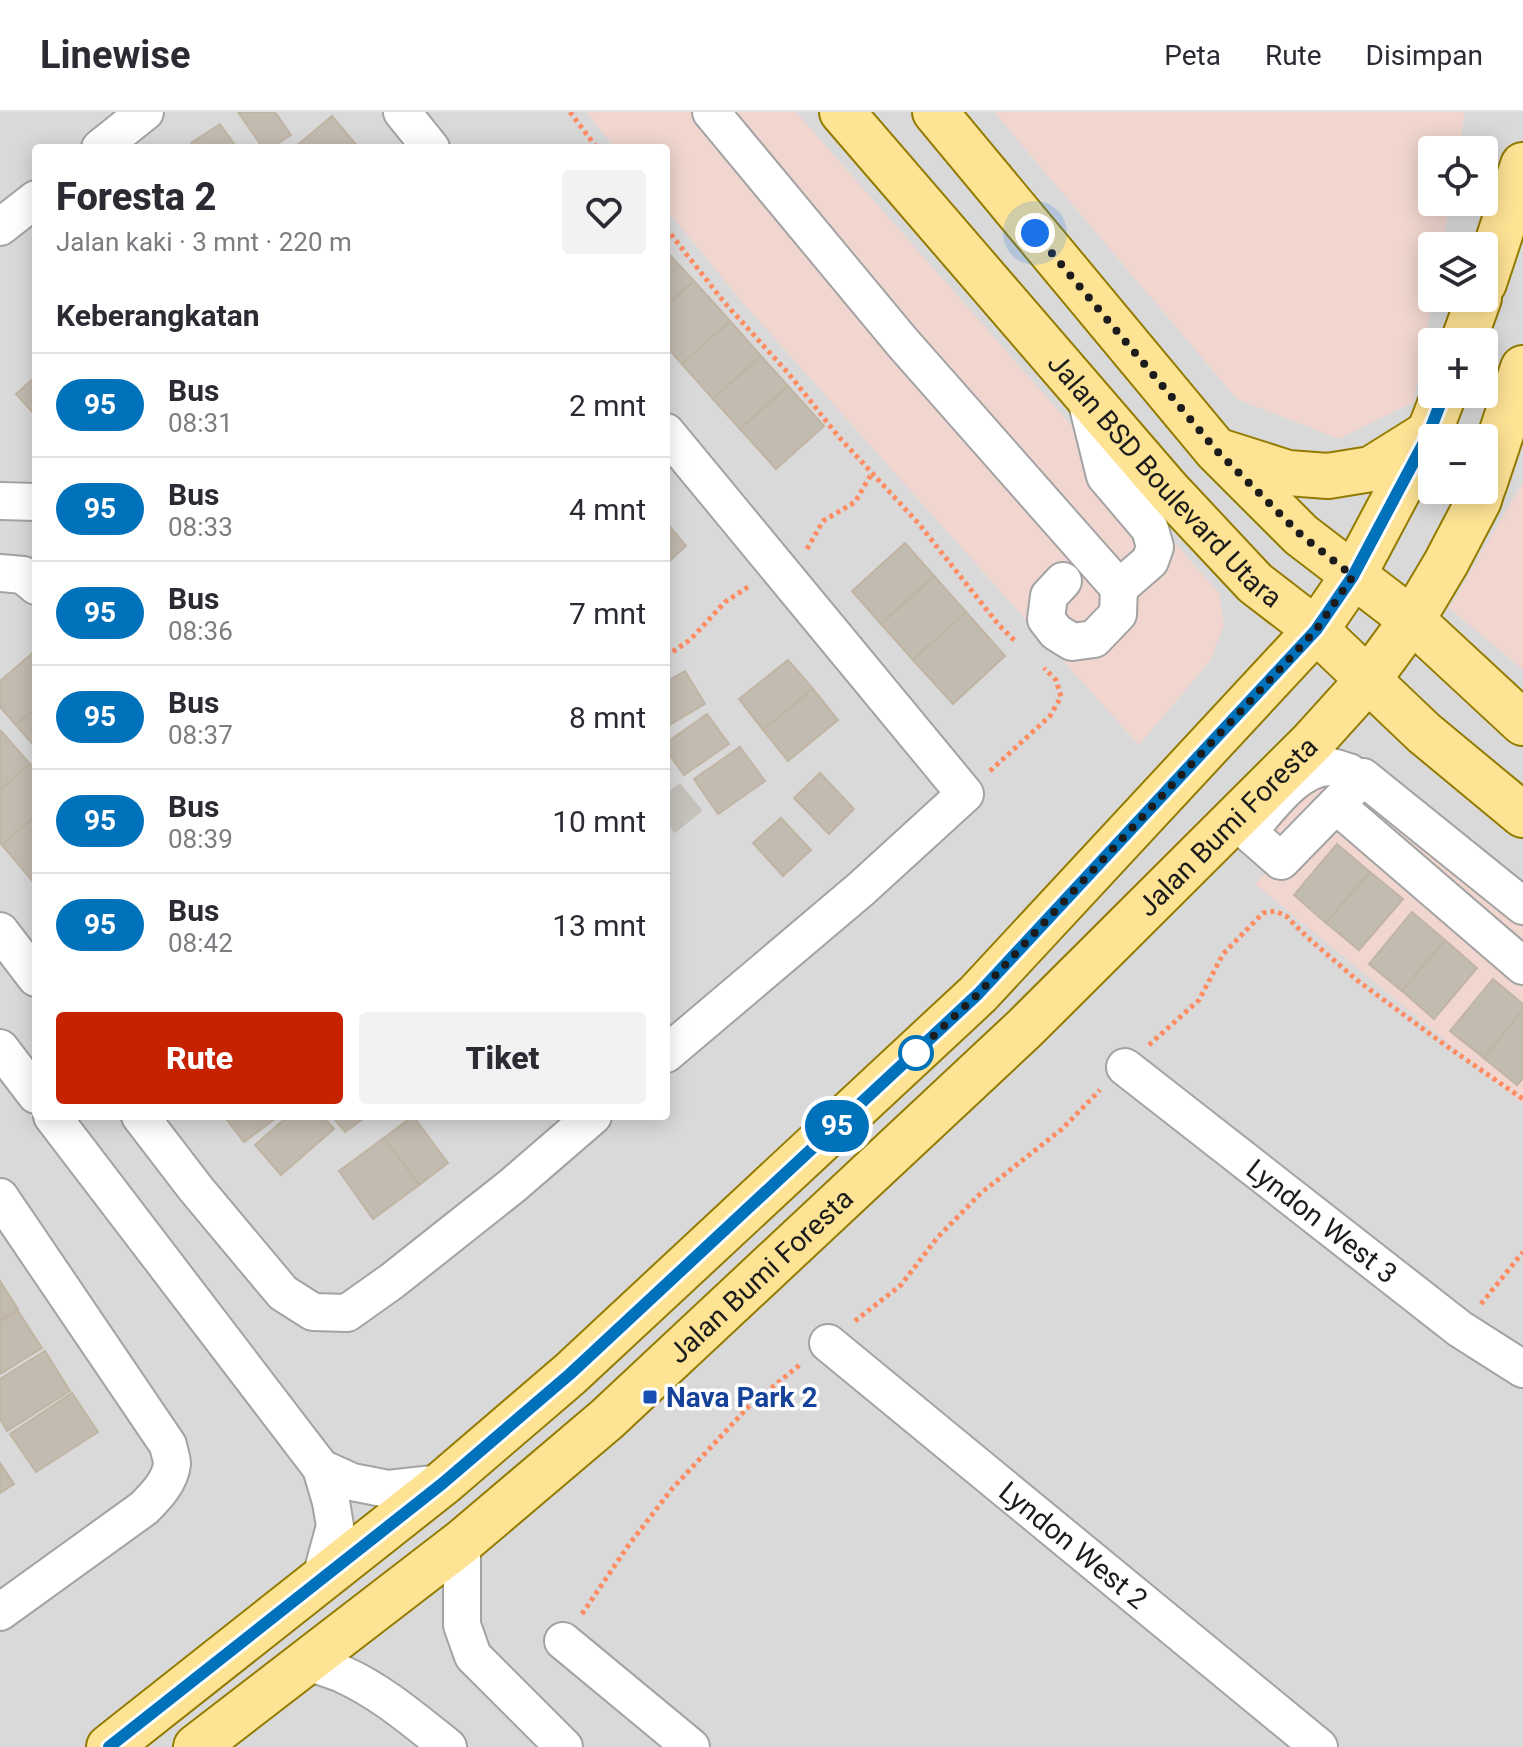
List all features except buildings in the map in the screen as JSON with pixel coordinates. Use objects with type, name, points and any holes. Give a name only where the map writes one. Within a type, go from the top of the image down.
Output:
[{"type":"main road","name":"Jalan BSD Boulevard Utara","points":[[842,112],[1168,490],[1255,583],[1316,630],[1424,733],[1523,815]]},
{"type":"main road","name":"Jalan BSD Boulevard Utara","points":[[935,112],[1216,450],[1301,535],[1412,620],[1523,723]]},
{"type":"main road","points":[[1498,241],[1523,165]]},
{"type":"main road","name":"Jalan Bumi Foresta","points":[[1498,443],[1523,368]]},
{"type":"main road","points":[[1216,450],[1288,473],[1328,476],[1371,469],[1437,414]]},
{"type":"main road","name":"Jalan Bumi Foresta","points":[[109,1747],[443,1483],[570,1374],[978,994],[1316,630],[1353,576],[1437,414]]},
{"type":"main road","name":"Jalan Bumi Foresta","points":[[196,1747],[462,1542],[607,1419],[1024,1029],[1312,742],[1368,680],[1412,620],[1446,563],[1475,504]]},
{"type":"main road","points":[[1312,742],[1369,728],[1424,733]]},
{"type":"street","points":[[105,144],[145,112]]},
{"type":"street","points":[[402,112],[428,144]]},
{"type":"street","points":[[711,112],[902,342],[1119,588],[1118,614],[1094,639],[1072,642],[1056,632],[1046,619],[1049,596],[1063,581]]},
{"type":"street","points":[[0,227],[32,202]]},
{"type":"street","points":[[1085,393],[1105,476],[1150,529],[1155,547],[1150,561],[1119,588]]},
{"type":"street","points":[[670,437],[965,794],[861,889],[670,1051]]},
{"type":"street","points":[[0,501],[32,502]]},
{"type":"street","points":[[0,573],[23,575],[32,583]]},
{"type":"street","points":[[1523,906],[1363,777],[1342,789],[1523,966]]},
{"type":"street","points":[[0,931],[32,973]]},
{"type":"street","points":[[0,1048],[32,1090]]},
{"type":"street","name":"Lyndon West 3","points":[[1125,1067],[1460,1329],[1523,1369]]},
{"type":"street","points":[[55,1120],[321,1468],[335,1526],[320,1581]]},
{"type":"street","points":[[143,1120],[283,1293],[313,1312],[347,1313],[512,1186],[588,1120]]},
{"type":"street","points":[[0,1197],[168,1445],[172,1463],[158,1495],[144,1508],[0,1612]]},
{"type":"street","name":"Lyndon West 2","points":[[828,1343],[1319,1747]]},
{"type":"street","points":[[321,1468],[352,1482],[388,1489],[443,1483]]},
{"type":"street","points":[[462,1542],[462,1625],[473,1656],[564,1747]]},
{"type":"street","points":[[563,1641],[691,1747]]},
{"type":"street","points":[[306,1661],[372,1690],[448,1747]]},
{"type":"path","points":[[570,112],[594,144]]},
{"type":"path","points":[[670,233],[724,302],[789,374],[838,436],[919,524],[998,624],[1017,643]]},
{"type":"path","points":[[965,794],[1050,716],[1061,697],[1056,680],[1036,661]]},
{"type":"path","points":[[563,1641],[671,1490],[750,1405],[901,1285],[937,1238],[981,1193],[1062,1129],[1087,1102],[1199,1000],[1223,954],[1263,913],[1275,911],[1286,916],[1358,981],[1523,1099]]},
{"type":"path","points":[[1460,1329],[1523,1252]]},
{"type":"shaded area","points":[[0,112],[1523,112],[1523,1747],[0,1747]]},
{"type":"shaded area","points":[[586,112],[796,112],[1219,593],[1224,625],[1210,661],[1139,745],[743,303],[670,214],[670,144],[612,144]]},
{"type":"shaded area","points":[[994,112],[1465,112],[1461,136],[1418,136],[1418,216],[1447,216],[1445,232],[1418,232],[1418,312],[1430,312],[1427,328],[1418,328],[1418,379],[1414,402],[1339,439],[1237,399]]},
{"type":"shaded area","points":[[1523,482],[1523,670],[1449,608]]},
{"type":"shaded area","points":[[1319,761],[1523,885],[1523,1104],[1255,884],[1269,869],[1235,838]]},
{"type":"tunnel","points":[[670,799],[696,831]]},
{"type":"bus line","name":"95","points":[[109,1747],[443,1483],[570,1374],[978,994],[1316,630],[1353,576],[1429,433],[1439,408]]},
{"type":"place","name":"Nava Park 2","points":[[650,1397]]},
{"type":"route","points":[[916,1053],[909,1059],[978,994],[1316,630],[1353,576],[1301,535],[1216,450],[1035,233]]}]
